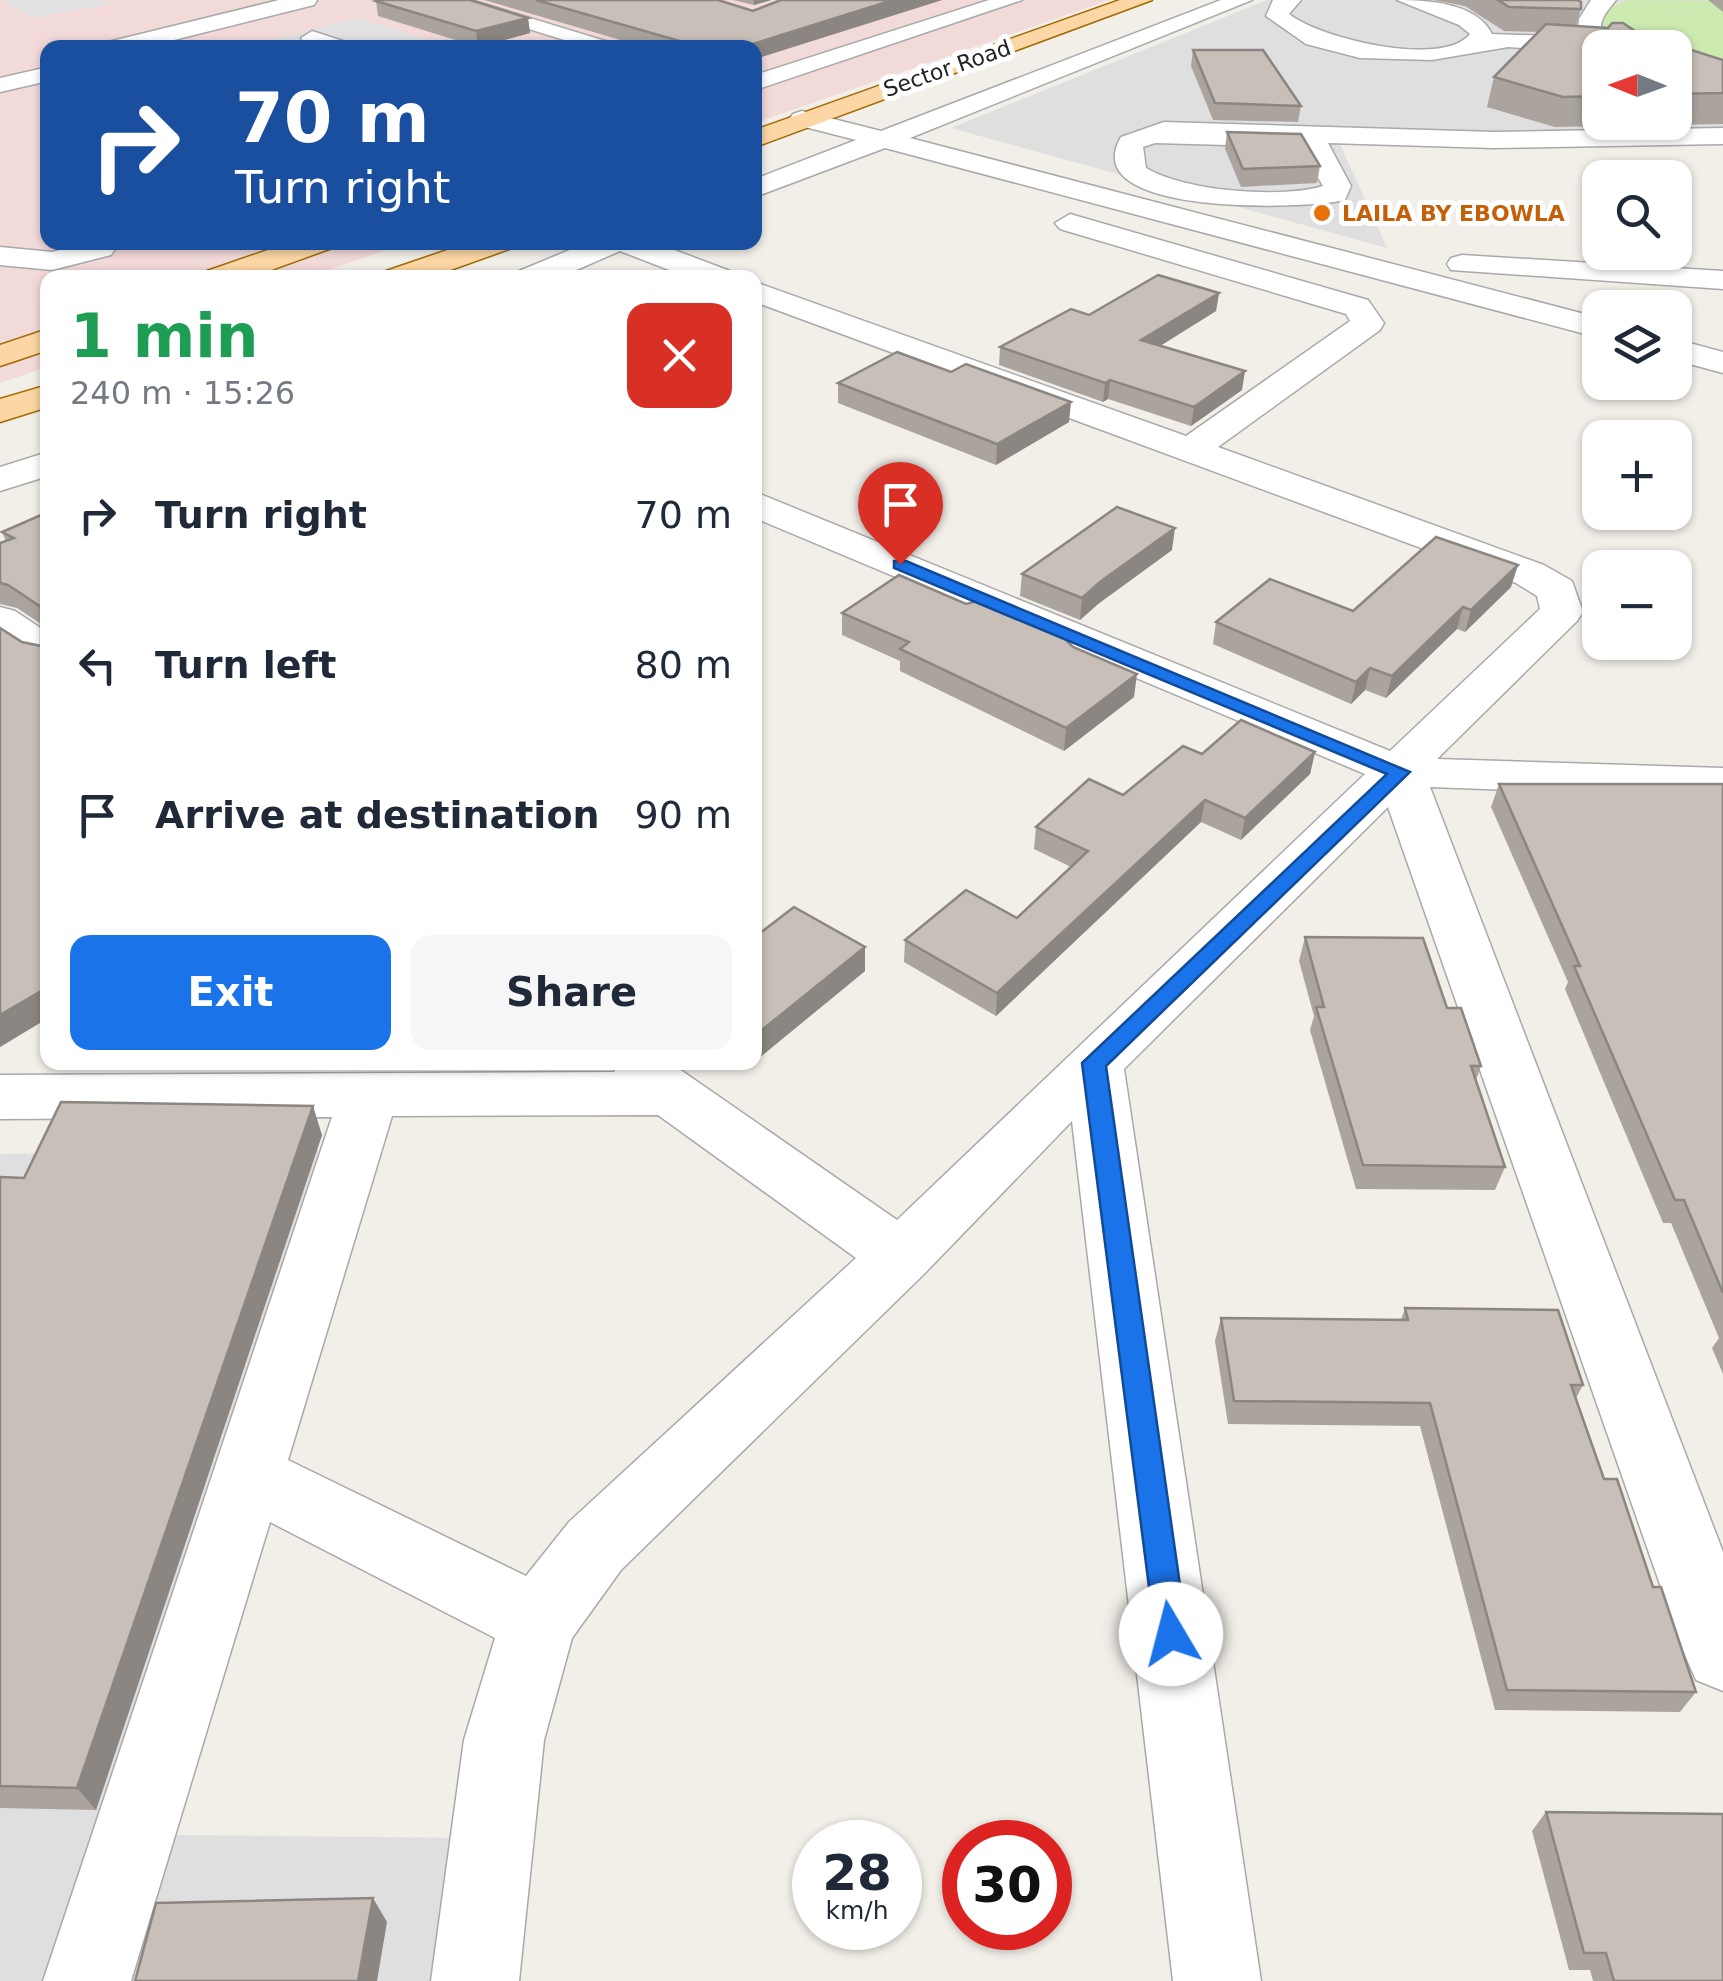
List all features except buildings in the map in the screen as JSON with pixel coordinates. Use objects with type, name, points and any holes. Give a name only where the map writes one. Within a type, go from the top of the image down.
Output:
[{"type":"main road","name":"Sector Road","points":[[762,135],[1046,21],[1077,10],[1140,0]]},
{"type":"main road","name":"Sector Road","points":[[762,94],[1012,10],[1046,21]]},
{"type":"main road","points":[[239,270],[297,250]]},
{"type":"main road","points":[[420,270],[479,250]]},
{"type":"main road","points":[[0,356],[40,342]]},
{"type":"main road","points":[[0,410],[40,398]]},
{"type":"street","points":[[447,0],[589,40]]},
{"type":"street","points":[[762,186],[1241,0]]},
{"type":"street","points":[[1290,0],[1281,4],[1277,16],[1290,28],[1323,42],[1398,52],[1469,46],[1582,46]]},
{"type":"street","points":[[1408,0],[1467,20],[1481,32],[1469,46],[1470,61],[1456,78]]},
{"type":"street","points":[[1592,30],[1588,20],[1592,9],[1605,0]]},
{"type":"street","points":[[183,40],[318,2]]},
{"type":"street","points":[[144,16],[174,40]]},
{"type":"street","points":[[312,38],[318,40]]},
{"type":"street","points":[[0,75],[40,65]]},
{"type":"street","points":[[0,86],[40,76]]},
{"type":"street","points":[[1444,114],[1474,134],[1494,140]]},
{"type":"street","points":[[802,119],[1130,201],[1582,323]]},
{"type":"street","points":[[1164,130],[1494,140],[1723,136]]},
{"type":"street","points":[[1130,201],[1159,186],[1219,195],[1319,197],[1335,194],[1337,186],[1316,144],[1304,139],[1135,138],[1130,143],[1130,165],[1137,176],[1159,186]]},
{"type":"street","points":[[842,156],[956,190]]},
{"type":"street","points":[[1033,212],[1357,306],[1366,314],[1368,323],[1190,450]]},
{"type":"street","points":[[0,256],[52,261],[93,250]]},
{"type":"street","points":[[258,263],[277,250]]},
{"type":"street","points":[[549,270],[597,250]]},
{"type":"street","points":[[645,250],[698,270]]},
{"type":"street","points":[[1401,272],[1416,264],[1449,263],[1723,280]]},
{"type":"street","points":[[475,1981],[504,1740],[538,1621],[595,1546],[902,1256],[1094,1063],[1562,612],[1557,590],[1530,574],[762,294]]},
{"type":"street","points":[[1692,354],[1723,363]]},
{"type":"street","points":[[0,480],[40,466]]},
{"type":"street","points":[[762,507],[1400,772],[1723,783]]},
{"type":"street","points":[[0,620],[40,648]]},
{"type":"street","points":[[1400,772],[1723,1653]]},
{"type":"street","points":[[1094,1063],[1217,1981]]},
{"type":"street","points":[[0,1097],[369,1095],[649,1078],[902,1256]]},
{"type":"street","points":[[87,1981],[369,1095]]},
{"type":"street","points":[[246,1474],[538,1621]]},
{"type":"shaded area","points":[[0,0],[1110,0],[762,121],[762,40],[40,40],[40,250],[387,250],[328,270],[40,270],[40,369],[0,383]]},
{"type":"shaded area","points":[[2,0],[104,0],[111,4],[32,18]]},
{"type":"shaded area","points":[[1267,0],[1723,0],[1723,140],[1498,147],[1340,144],[1387,248],[951,128]]},
{"type":"shaded area","points":[[358,18],[430,40],[271,40]]},
{"type":"shaded area","points":[[358,1150],[173,1835],[470,1838],[446,1981],[0,1981],[0,1154]]},
{"type":"green space","points":[[1628,0],[1723,1],[1723,63],[1692,53],[1692,30],[1602,30],[1603,9]]},
{"type":"place","name":"LAILA BY EBOWLA","points":[[1322,213]]},
{"type":"route","points":[[900,564],[1400,772],[1094,1063],[1171,1634]]}]
